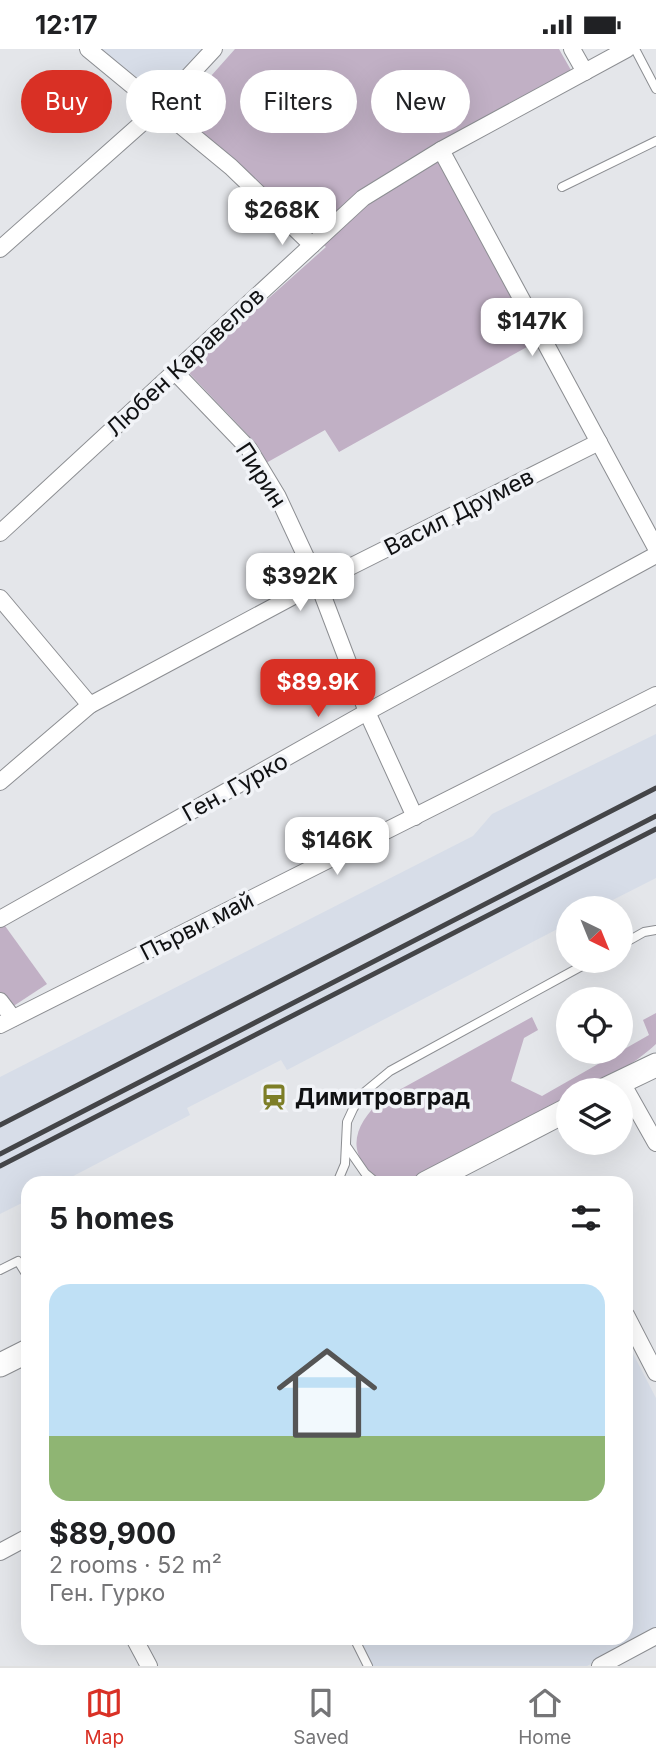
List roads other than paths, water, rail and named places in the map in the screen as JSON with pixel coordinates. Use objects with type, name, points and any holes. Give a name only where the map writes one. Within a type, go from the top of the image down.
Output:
[{"type":"street","points":[[88,49],[126,80]]},
{"type":"street","points":[[194,70],[214,49]]},
{"type":"street","points":[[572,49],[585,72]]},
{"type":"street","name":"Любен Каравелов","points":[[0,533],[363,198],[441,150],[627,49]]},
{"type":"street","points":[[0,249],[131,133]]},
{"type":"street","points":[[191,133],[231,167],[312,245]]},
{"type":"street","points":[[441,150],[656,548]]},
{"type":"street","name":"Пирин","points":[[175,372],[248,449],[278,497],[318,583],[367,712],[415,817]]},
{"type":"street","name":"Васил Друмев","points":[[0,782],[90,705],[318,583],[599,442]]},
{"type":"street","name":"Ген. Гурко","points":[[0,919],[367,712],[656,555]]},
{"type":"street","points":[[0,598],[90,705]]},
{"type":"street","name":"Първи май","points":[[7,1021],[656,695]]},
{"type":"street","points":[[0,1000],[7,1021]]},
{"type":"street","points":[[622,1078],[656,1049]]},
{"type":"street","points":[[629,1078],[656,1065]]},
{"type":"street","points":[[633,1113],[656,1143]]},
{"type":"street","points":[[440,1176],[556,1116]]},
{"type":"street","points":[[633,1329],[656,1373]]},
{"type":"street","points":[[0,1365],[21,1354]]},
{"type":"street","points":[[0,1552],[21,1541]]},
{"type":"street","points":[[600,1666],[656,1636]]},
{"type":"street","points":[[138,1645],[149,1666]]},
{"type":"lane","points":[[635,49],[656,89]]},
{"type":"lane","points":[[562,187],[656,141]]},
{"type":"lane","points":[[634,937],[656,930]]},
{"type":"lane","points":[[340,1176],[345,1164],[347,1122],[361,1095],[375,1082],[390,1071],[569,973]]},
{"type":"lane","points":[[346,1147],[369,1176]]},
{"type":"lane","points":[[0,1270],[18,1261],[21,1266]]},
{"type":"lane","points":[[358,1645],[368,1666]]},
{"type":"railway","points":[[0,1125],[656,788]]},
{"type":"railway","points":[[0,1154],[656,816]]},
{"type":"railway","points":[[0,1166],[656,829]]},
{"type":"place","name":"Димитровград","points":[[274,1097]]}]
